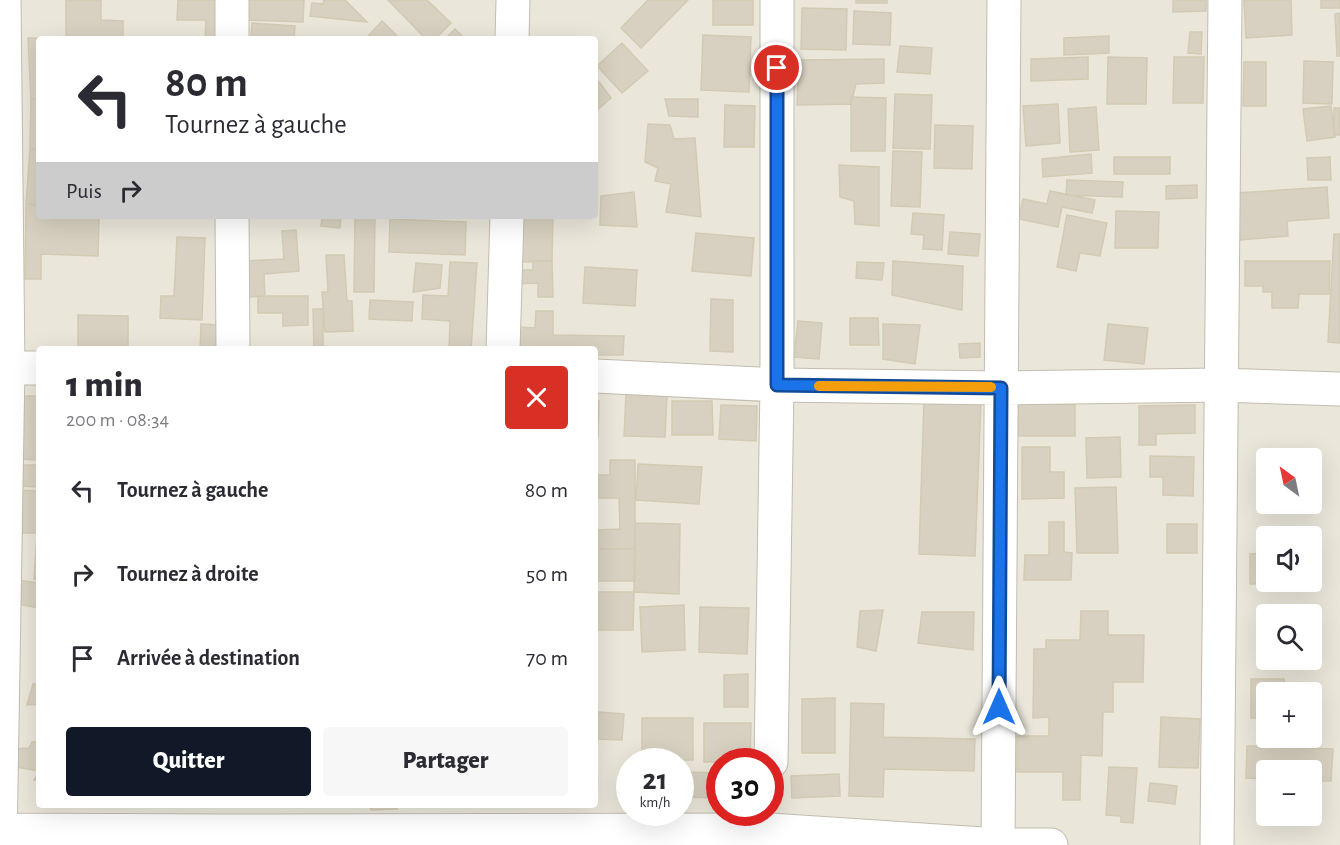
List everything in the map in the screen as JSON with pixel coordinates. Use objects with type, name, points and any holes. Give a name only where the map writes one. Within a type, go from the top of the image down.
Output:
[{"type":"street","points":[[0,845],[16,368],[4,0]]},
{"type":"street","points":[[232,0],[232,36]]},
{"type":"street","points":[[512,36],[513,0]]},
{"type":"street","points":[[771,748],[777,385],[777,0]]},
{"type":"street","points":[[998,845],[1004,0]]},
{"type":"street","points":[[1216,845],[1225,0]]},
{"type":"street","points":[[232,219],[233,346]]},
{"type":"street","points":[[503,346],[507,219]]},
{"type":"street","points":[[598,376],[777,385],[1001,388],[1220,385],[1340,389]]},
{"type":"street","points":[[0,830],[223,827],[770,829],[998,845],[1051,845]]},
{"type":"shaded area","points":[[0,0],[1340,0],[1340,845],[0,845]]},
{"type":"building","points":[[66,0],[101,0],[101,20],[123,21],[123,36],[66,36]]},
{"type":"building","points":[[178,0],[222,0],[221,36],[205,36],[206,20],[177,20]]},
{"type":"building","points":[[248,0],[304,0],[303,22],[247,20]]},
{"type":"building","points":[[324,0],[345,0],[367,22],[310,16],[312,3],[323,4]]},
{"type":"building","points":[[388,0],[427,0],[451,23],[438,36],[423,36]]},
{"type":"building","points":[[648,0],[688,0],[641,48],[621,28]]},
{"type":"building","points":[[713,0],[753,0],[753,25],[713,25]]},
{"type":"building","points":[[856,0],[887,0],[887,3],[856,3]]},
{"type":"building","points":[[1173,0],[1206,0],[1206,11],[1173,12]]},
{"type":"building","points":[[1244,0],[1291,0],[1292,35],[1246,38]]},
{"type":"building","points":[[1321,0],[1340,0],[1340,8],[1321,8]]},
{"type":"building","points":[[802,8],[847,9],[846,50],[801,49]]},
{"type":"building","points":[[854,11],[891,13],[890,45],[853,44]]},
{"type":"building","points":[[1340,13],[1340,56],[1337,56],[1335,14]]},
{"type":"building","points":[[382,21],[397,36],[370,36]]},
{"type":"building","points":[[252,23],[295,26],[294,36],[251,36]]},
{"type":"building","points":[[455,29],[462,36],[448,36]]},
{"type":"building","points":[[1190,32],[1202,32],[1201,54],[1188,53]]},
{"type":"building","points":[[703,35],[751,37],[749,92],[701,90]]},
{"type":"building","points":[[1109,36],[1109,53],[1064,55],[1064,38]]},
{"type":"building","points":[[28,38],[36,38],[36,99],[31,99]]},
{"type":"building","points":[[622,43],[648,71],[622,93],[598,65]]},
{"type":"building","points":[[900,46],[932,48],[930,74],[897,72]]},
{"type":"building","points":[[1088,57],[1088,79],[1031,81],[1031,59]]},
{"type":"building","points":[[1108,57],[1147,58],[1146,104],[1107,104]]},
{"type":"building","points":[[1174,57],[1204,57],[1203,103],[1173,103]]},
{"type":"building","points":[[884,59],[884,83],[856,84],[851,104],[797,105],[799,60]]},
{"type":"building","points":[[1304,61],[1333,62],[1332,104],[1303,103]]},
{"type":"building","points":[[1244,62],[1266,62],[1266,106],[1243,106]]},
{"type":"building","points":[[598,81],[611,98],[598,109]]},
{"type":"building","points":[[895,94],[932,95],[930,149],[893,148]]},
{"type":"building","points":[[851,97],[886,98],[885,151],[851,151]]},
{"type":"building","points":[[31,99],[36,99],[36,150],[30,149]]},
{"type":"building","points":[[665,99],[698,99],[698,117],[669,116]]},
{"type":"building","points":[[1058,104],[1060,143],[1026,146],[1023,106]]},
{"type":"building","points":[[725,105],[755,106],[754,147],[724,147]]},
{"type":"building","points":[[1331,106],[1335,137],[1307,141],[1303,109]]},
{"type":"building","points":[[1096,107],[1099,150],[1070,152],[1068,109]]},
{"type":"building","points":[[1334,108],[1340,108],[1340,135],[1334,135]]},
{"type":"building","points":[[648,124],[670,125],[674,139],[695,138],[701,217],[666,212],[671,184],[655,181],[658,168],[645,162]]},
{"type":"building","points":[[935,125],[973,126],[972,169],[934,168]]},
{"type":"building","points":[[30,149],[36,150],[36,205],[26,204]]},
{"type":"building","points":[[893,151],[922,152],[920,207],[891,206]]},
{"type":"building","points":[[1091,154],[1092,173],[1043,177],[1042,159]]},
{"type":"building","points":[[1114,157],[1170,157],[1170,174],[1114,174]]},
{"type":"building","points":[[1330,157],[1331,180],[1308,180],[1307,158]]},
{"type":"building","points":[[839,165],[879,167],[879,226],[855,224],[854,201],[840,197]]},
{"type":"building","points":[[1067,180],[1123,182],[1122,197],[1066,195]]},
{"type":"building","points":[[1197,185],[1197,198],[1166,199],[1166,186]]},
{"type":"building","points":[[1327,187],[1329,218],[1287,221],[1288,236],[1240,240],[1237,193]]},
{"type":"building","points":[[1050,191],[1095,200],[1092,213],[1062,207],[1058,227],[1019,219],[1023,199],[1047,204]]},
{"type":"building","points":[[634,192],[637,227],[600,225],[601,196]]},
{"type":"building","points":[[26,204],[36,205],[36,219],[99,219],[98,256],[41,254],[41,279],[25,279]]},
{"type":"building","points":[[1116,211],[1159,212],[1158,248],[1115,248]]},
{"type":"building","points":[[913,213],[944,215],[942,250],[923,249],[924,235],[911,234]]},
{"type":"building","points":[[1067,215],[1107,223],[1100,256],[1080,253],[1076,271],[1057,267]]},
{"type":"building","points":[[322,219],[341,219],[340,228],[321,226]]},
{"type":"building","points":[[355,219],[375,219],[374,292],[354,292]]},
{"type":"building","points":[[390,219],[466,222],[465,255],[389,252]]},
{"type":"building","points":[[523,219],[553,219],[552,261],[521,262]]},
{"type":"building","points":[[296,230],[299,271],[264,274],[265,296],[248,297],[246,261],[284,259],[282,231]]},
{"type":"building","points":[[950,232],[980,234],[978,256],[948,254]]},
{"type":"building","points":[[696,233],[754,238],[751,276],[692,271]]},
{"type":"building","points":[[1334,234],[1340,234],[1340,343],[1328,342]]},
{"type":"building","points":[[177,237],[205,238],[202,320],[160,318],[161,296],[174,296]]},
{"type":"building","points":[[326,255],[344,255],[347,301],[352,301],[353,331],[325,332],[322,292],[328,292]]},
{"type":"building","points":[[533,261],[552,261],[553,297],[538,297],[538,283],[516,284],[515,270],[533,270]]},
{"type":"building","points":[[893,261],[963,266],[962,310],[892,295]]},
{"type":"building","points":[[1245,261],[1330,261],[1329,294],[1299,294],[1298,308],[1272,308],[1272,292],[1263,292],[1263,286],[1245,286]]},
{"type":"building","points":[[450,262],[477,263],[471,346],[449,346],[450,321],[422,319],[423,295],[448,296]]},
{"type":"building","points":[[857,262],[884,263],[882,280],[856,278]]},
{"type":"building","points":[[416,263],[442,265],[440,288],[413,292]]},
{"type":"building","points":[[585,267],[637,270],[635,306],[583,303]]},
{"type":"building","points":[[258,296],[308,296],[308,325],[283,326],[283,313],[258,313]]},
{"type":"building","points":[[711,299],[733,300],[733,352],[710,351]]},
{"type":"building","points":[[370,300],[413,302],[412,321],[369,319]]},
{"type":"building","points":[[313,309],[323,309],[323,346],[314,346]]},
{"type":"building","points":[[536,311],[553,311],[553,335],[624,336],[623,355],[598,355],[598,346],[520,346],[520,327],[535,328]]},
{"type":"building","points":[[78,315],[128,316],[128,346],[78,346]]},
{"type":"building","points":[[850,318],[878,318],[879,345],[850,345]]},
{"type":"building","points":[[798,321],[822,323],[819,359],[794,357]]},
{"type":"building","points":[[201,324],[219,325],[218,346],[200,346]]},
{"type":"building","points":[[883,324],[920,325],[915,364],[883,359]]},
{"type":"building","points":[[1108,324],[1148,328],[1144,364],[1104,360]]},
{"type":"building","points":[[980,343],[980,357],[960,358],[959,344]]},
{"type":"building","points":[[626,394],[667,396],[665,437],[624,436]]},
{"type":"building","points":[[19,396],[36,396],[36,460],[18,459]]},
{"type":"building","points":[[924,400],[981,402],[975,556],[919,554]]},
{"type":"building","points":[[672,401],[712,401],[713,435],[672,435]]},
{"type":"building","points":[[1018,404],[1075,404],[1075,436],[1018,436]]},
{"type":"building","points":[[721,405],[757,406],[756,441],[719,439]]},
{"type":"building","points":[[1195,405],[1195,433],[1156,434],[1156,445],[1139,445],[1139,406]]},
{"type":"building","points":[[1120,437],[1121,477],[1087,478],[1086,438]]},
{"type":"building","points":[[1022,447],[1050,447],[1050,472],[1064,472],[1064,498],[1022,499]]},
{"type":"building","points":[[1150,456],[1194,457],[1193,496],[1163,495],[1163,477],[1150,477]]},
{"type":"building","points":[[610,460],[635,460],[635,549],[598,549],[598,530],[620,529],[619,498],[598,498],[598,475],[610,475]]},
{"type":"building","points":[[638,464],[702,467],[699,504],[636,500]]},
{"type":"building","points":[[18,465],[36,465],[36,487],[17,486]]},
{"type":"building","points":[[1116,487],[1118,553],[1077,553],[1075,488]]},
{"type":"building","points":[[17,490],[36,491],[36,533],[15,533]]},
{"type":"building","points":[[1049,522],[1064,522],[1064,552],[1072,553],[1071,580],[1024,580],[1025,555],[1049,555]]},
{"type":"building","points":[[635,523],[680,524],[679,594],[634,592]]},
{"type":"building","points":[[1167,524],[1197,524],[1197,553],[1167,553]]},
{"type":"building","points":[[598,549],[635,549],[635,581],[598,581]]},
{"type":"building","points":[[36,550],[36,579],[34,579]]},
{"type":"building","points":[[1250,554],[1256,554],[1256,584],[1250,584]]},
{"type":"building","points":[[17,580],[36,583],[36,607],[13,603]]},
{"type":"building","points":[[598,592],[634,592],[633,630],[598,630]]},
{"type":"building","points":[[684,605],[685,650],[642,652],[640,607]]},
{"type":"building","points":[[700,607],[749,608],[747,654],[699,652]]},
{"type":"building","points":[[883,610],[876,651],[857,647],[860,611]]},
{"type":"building","points":[[1081,611],[1108,611],[1108,635],[1144,635],[1143,682],[1113,682],[1113,712],[1103,712],[1102,756],[1081,755],[1080,800],[1063,800],[1063,772],[1017,772],[1017,736],[1049,736],[1049,717],[1033,718],[1034,649],[1046,649],[1046,640],[1080,640]]},
{"type":"building","points":[[922,612],[974,612],[973,650],[918,643]]},
{"type":"building","points":[[748,674],[748,707],[724,707],[724,675]]},
{"type":"building","points":[[1251,679],[1284,679],[1284,682],[1256,682],[1256,718],[1251,718]]},
{"type":"building","points":[[33,684],[36,684],[36,704],[27,705]]},
{"type":"building","points":[[835,698],[835,753],[802,753],[802,699]]},
{"type":"building","points":[[851,703],[884,704],[883,737],[975,739],[974,771],[884,769],[883,797],[849,796]]},
{"type":"building","points":[[598,712],[624,714],[622,740],[598,739]]},
{"type":"building","points":[[1161,717],[1200,719],[1198,768],[1159,767]]},
{"type":"building","points":[[642,718],[693,718],[693,748],[642,748]]},
{"type":"building","points":[[704,723],[751,723],[750,748],[706,748],[706,762],[704,762]]},
{"type":"building","points":[[32,742],[36,742],[36,770],[17,767],[15,749],[29,748]]},
{"type":"building","points":[[1247,746],[1333,749],[1331,781],[1322,781],[1322,760],[1256,760],[1256,778],[1246,778]]},
{"type":"building","points":[[1109,767],[1137,768],[1133,823],[1121,822],[1121,816],[1106,815]]},
{"type":"building","points":[[694,772],[706,773],[706,798],[694,797]]},
{"type":"building","points":[[839,774],[840,796],[792,798],[791,776]]},
{"type":"building","points":[[1150,783],[1177,786],[1175,804],[1148,801]]},
{"type":"building","points":[[370,808],[397,808],[397,809],[371,810]]},
{"type":"slow traffic","points":[[819,386],[991,387]]},
{"type":"route","points":[[777,68],[777,385],[1001,388],[999,707]]}]
